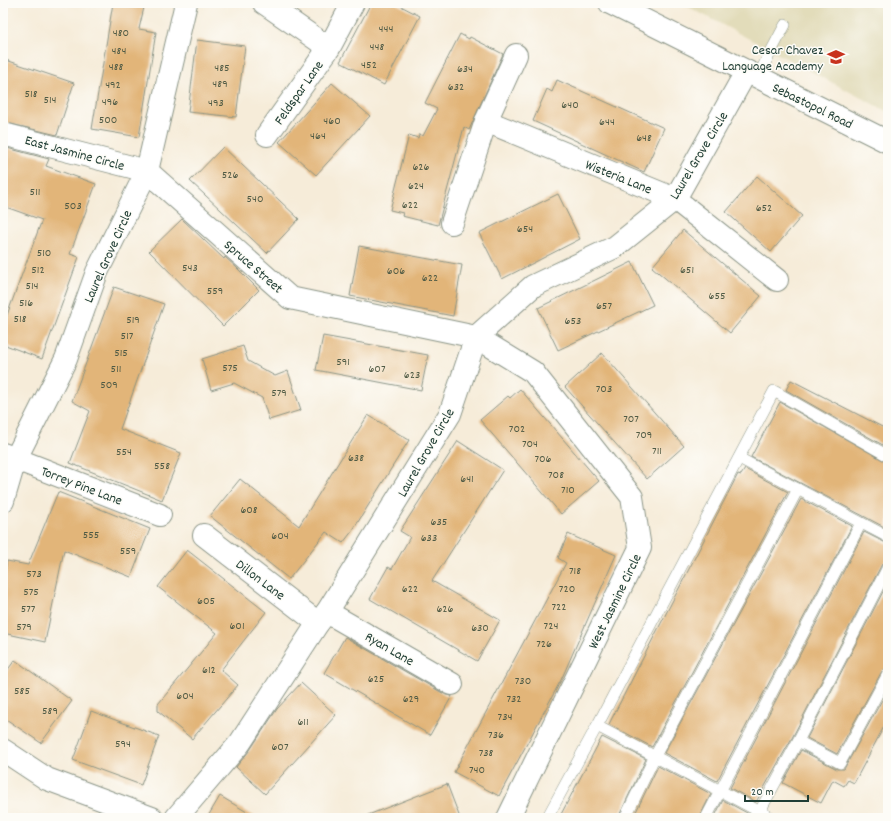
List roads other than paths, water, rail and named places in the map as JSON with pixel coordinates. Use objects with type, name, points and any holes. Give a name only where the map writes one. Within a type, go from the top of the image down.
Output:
[{"type":"street","name":"Laurel Grove Circle","points":[[3,501],[9,457],[66,360],[97,272],[147,171],[186,3]]},
{"type":"street","name":"Feldspar Lane","points":[[264,3],[329,48]]},
{"type":"street","name":"Feldspar Lane","points":[[267,135],[329,48],[353,3]]},
{"type":"street","name":"Sebastopol Road","points":[[610,3],[888,142]]},
{"type":"street","points":[[452,223],[486,122],[516,54]]},
{"type":"street","name":"Laurel Grove Circle","points":[[176,818],[240,743],[323,618],[450,414],[476,337],[532,286],[615,247],[675,199],[752,75]]},
{"type":"street","name":"Wisteria Lane","points":[[486,122],[675,199],[777,280]]},
{"type":"street","name":"East Jasmine Circle","points":[[3,134],[147,171]]},
{"type":"street","name":"Spruce Street","points":[[147,171],[290,298],[476,337]]},
{"type":"street","name":"West Jasmine Circle","points":[[476,337],[533,372],[632,498],[640,548],[508,818]]},
{"type":"street","name":"Torrey Pine Lane","points":[[9,457],[160,515]]},
{"type":"street","name":"Dillon Lane","points":[[204,535],[323,618]]},
{"type":"street","name":"Ryan Lane","points":[[323,618],[452,684]]},
{"type":"street","points":[[3,750],[47,778],[152,818]]},
{"type":"lane","points":[[752,75],[785,25]]},
{"type":"lane","points":[[547,818],[774,392],[888,456]]},
{"type":"lane","points":[[739,458],[888,537]]},
{"type":"lane","points":[[625,818],[655,756],[798,489]]},
{"type":"lane","points":[[706,818],[861,523]]},
{"type":"lane","points":[[760,812],[888,567]]},
{"type":"lane","points":[[798,741],[840,763],[888,674]]},
{"type":"lane","points":[[597,726],[772,818]]},
{"type":"place","name":"Cesar Chavez Language Academy","points":[[836,57]]}]
